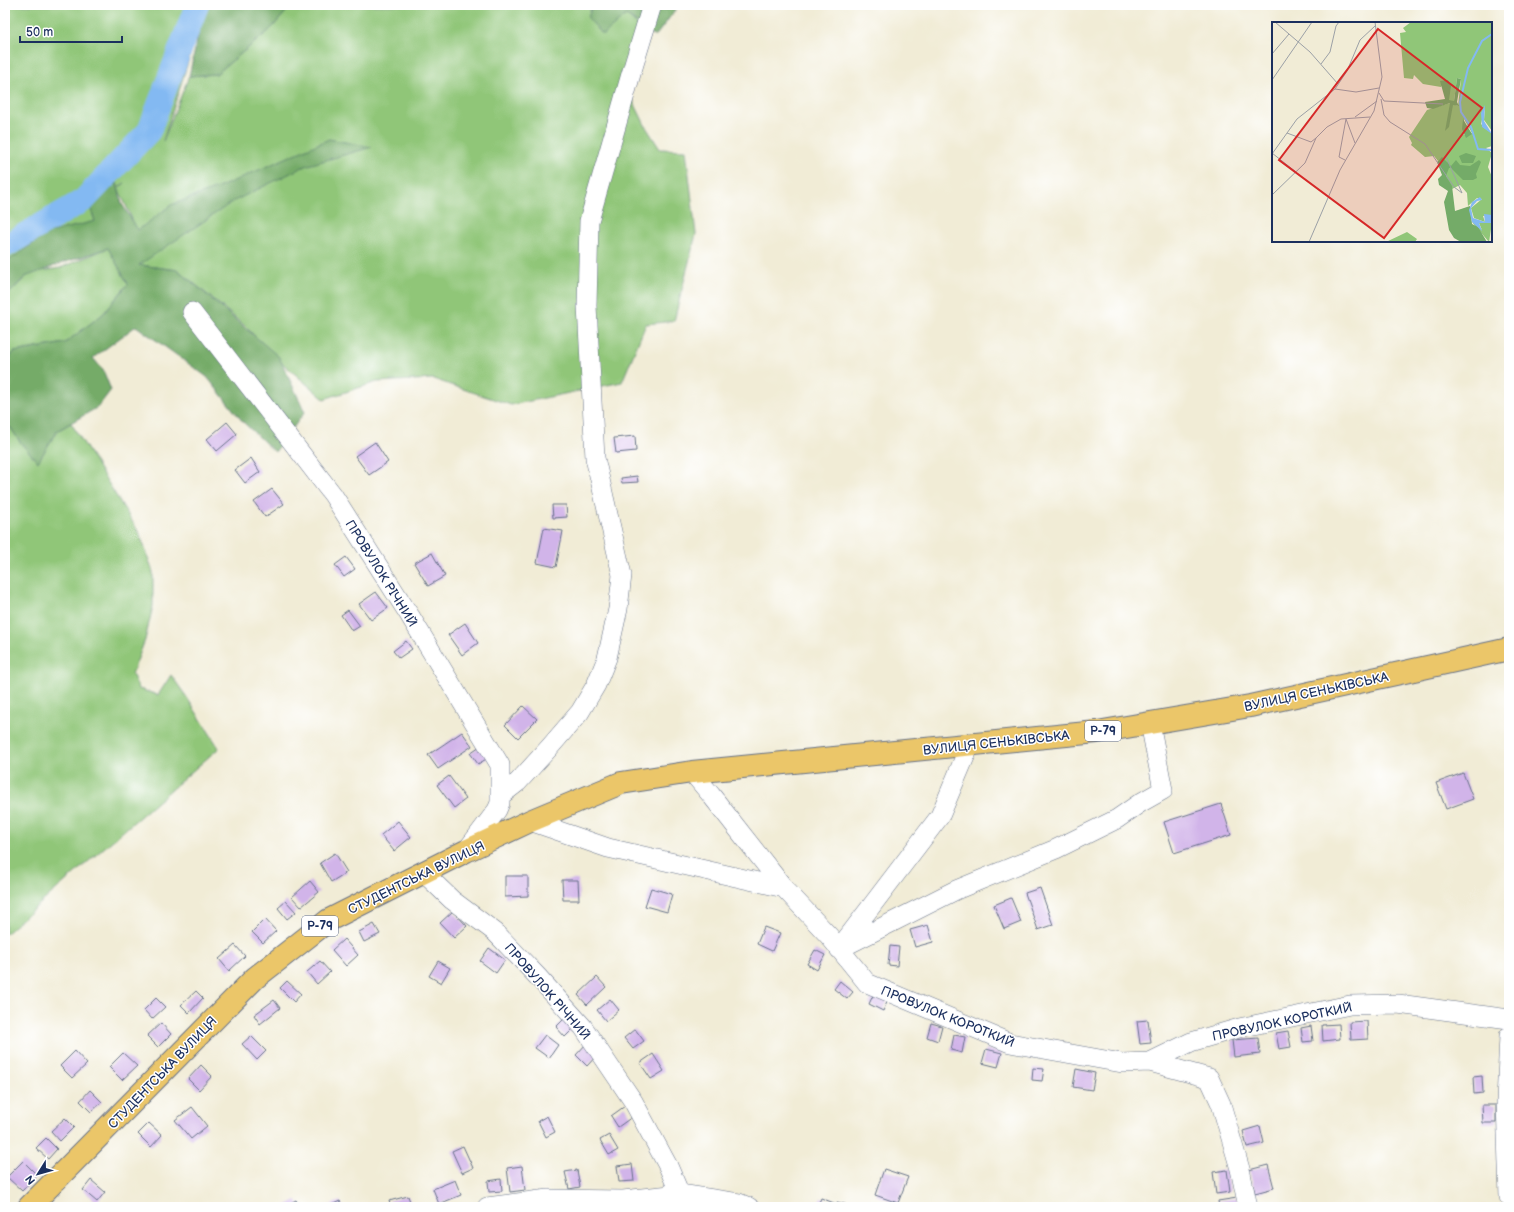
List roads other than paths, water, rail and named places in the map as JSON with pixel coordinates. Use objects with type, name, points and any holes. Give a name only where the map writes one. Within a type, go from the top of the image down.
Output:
[{"type":"main road","name":"ВУЛИЦЯ СЕНЬКIВСЬКА","points":[[692,772],[1097,732],[1250,706],[1509,649]]},
{"type":"main road","name":"СТУДЕНТСЬКА ВУЛИЦЯ","points":[[29,1207],[255,978],[329,920],[466,851],[530,821],[621,783],[692,772]]},
{"type":"street","points":[[500,796],[518,782],[580,712],[596,685],[607,658],[618,609],[622,575],[595,458],[587,306],[589,221],[652,5]]},
{"type":"street","name":"ПРОВУЛОК РIЧНИЙ","points":[[192,312],[333,495],[405,609],[500,765],[500,803],[497,810],[466,851]]},
{"type":"street","points":[[839,949],[956,890],[1063,846],[1117,819],[1140,803],[1163,790],[1150,723]]},
{"type":"street","points":[[839,949],[940,816],[970,744]]},
{"type":"street","name":"ПРОВУЛОК КОРОТКИЙ","points":[[692,772],[784,888],[829,936],[867,983],[1010,1043],[1122,1063],[1150,1062],[1191,1042],[1239,1028],[1350,1005],[1398,1004],[1509,1019]]},
{"type":"street","points":[[530,821],[608,848],[784,888]]},
{"type":"street","name":"ПРОВУЛОК РІЧНИЙ","points":[[424,873],[452,900],[495,932],[583,1027],[634,1101],[668,1166],[680,1194]]},
{"type":"street","points":[[1509,1036],[1506,1102],[1509,1197]]},
{"type":"street","points":[[1150,1062],[1209,1078],[1221,1104],[1240,1169],[1248,1207]]},
{"type":"street","points":[[487,1207],[548,1199],[622,1203],[680,1194],[739,1203],[749,1207]]},
{"type":"waterway","points":[[5,246],[84,200],[149,131],[197,5]]}]
